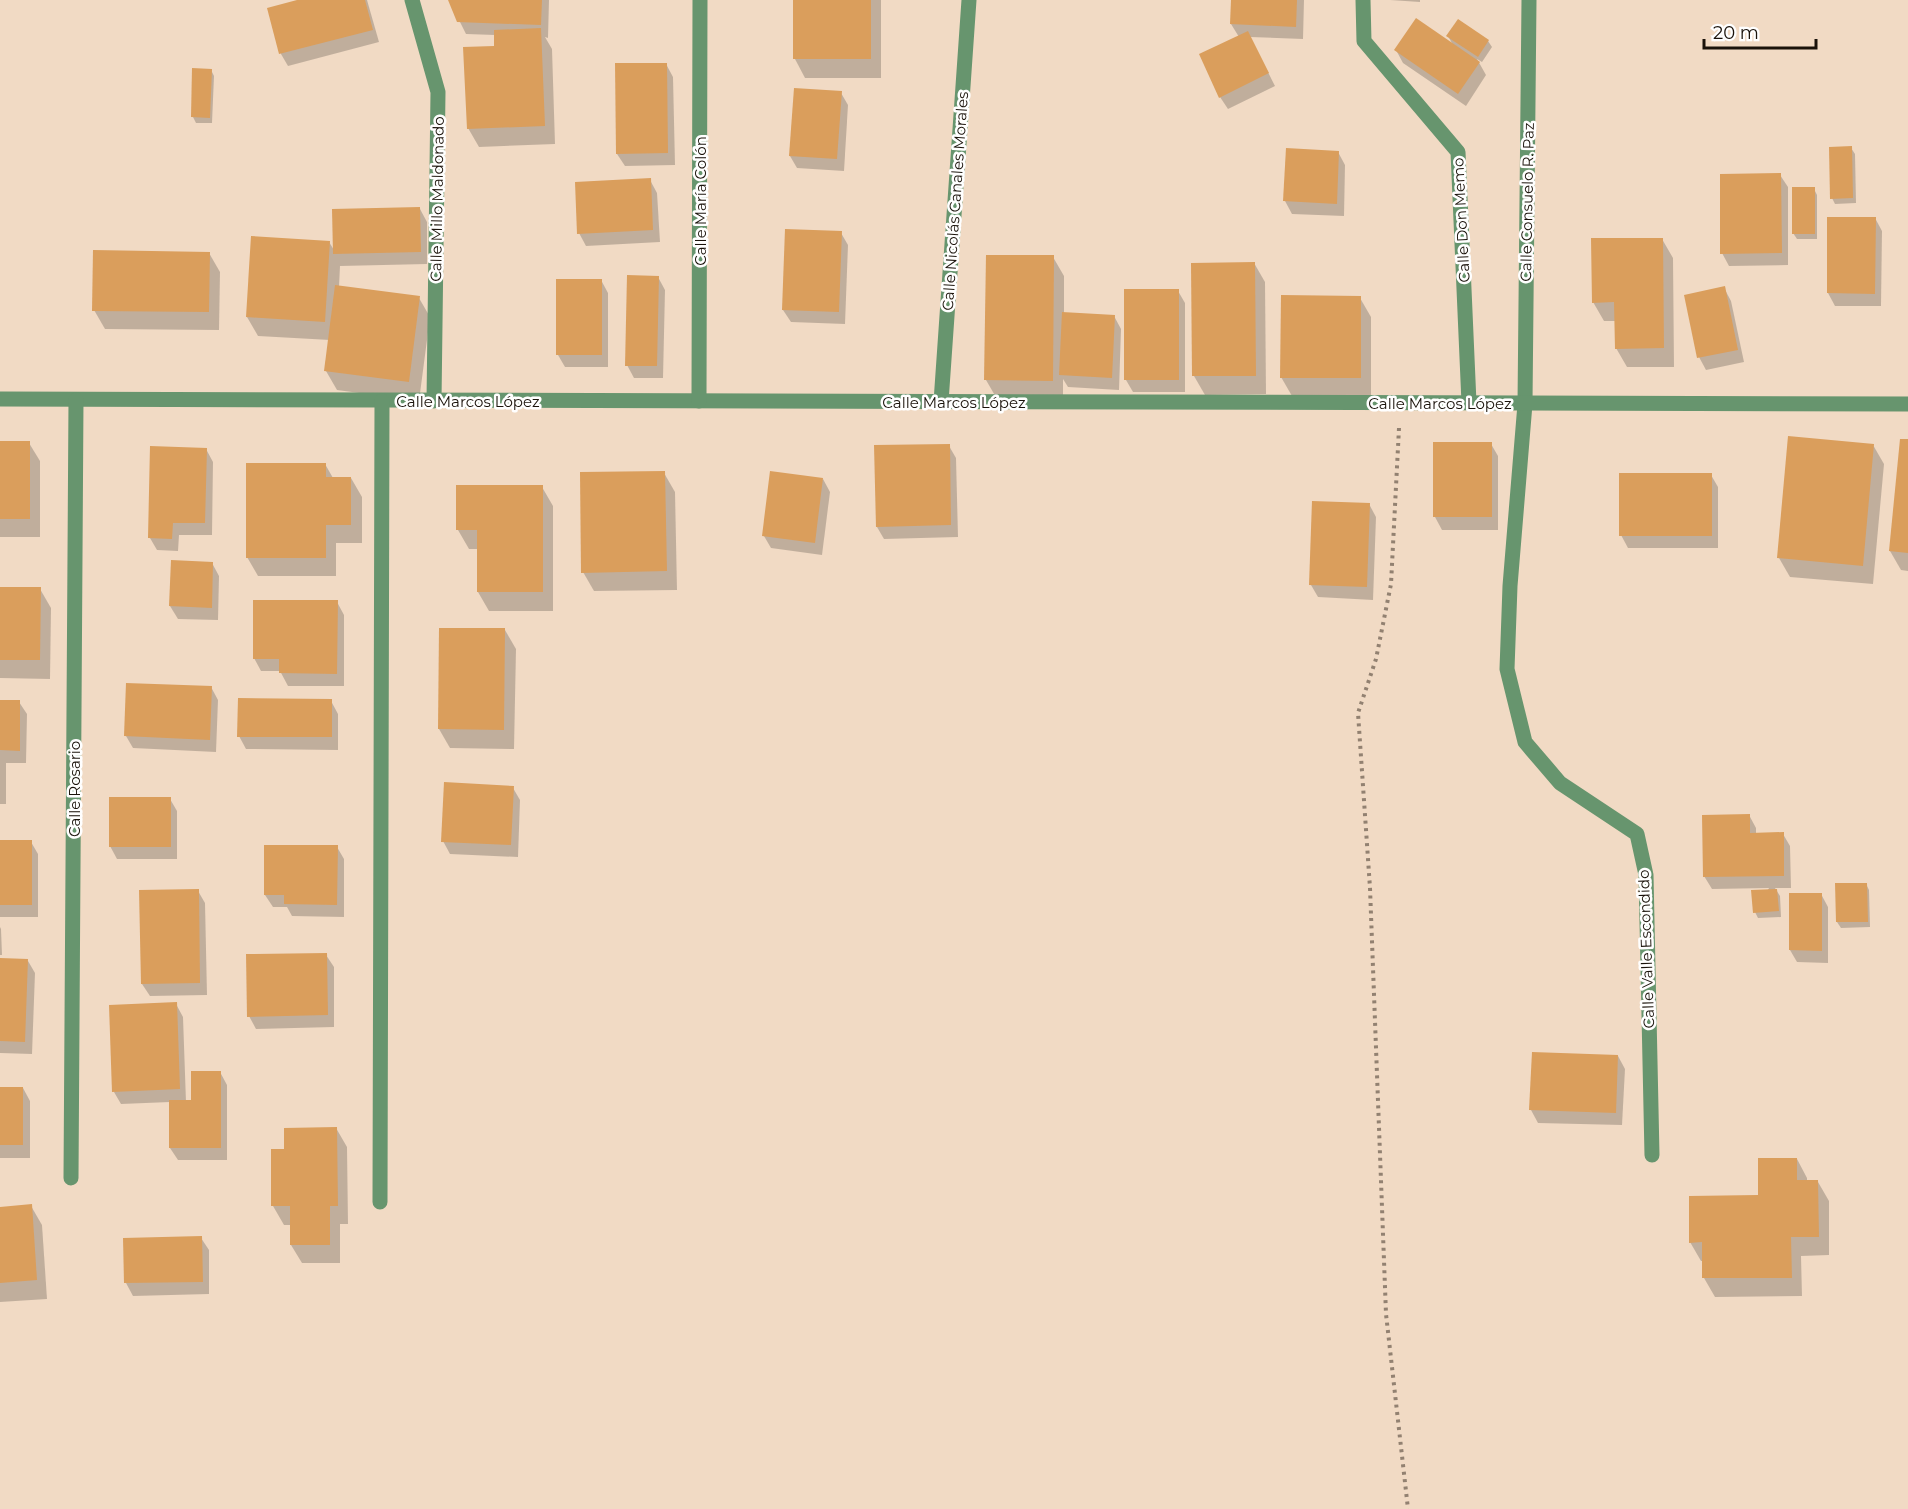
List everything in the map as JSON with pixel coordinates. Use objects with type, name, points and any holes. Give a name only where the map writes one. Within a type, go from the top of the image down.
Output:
[{"type":"street","name":"Calle Millo Maldonado","points":[[412,0],[438,92],[434,401]]},
{"type":"street","name":"Calle María Colón","points":[[699,401],[700,0]]},
{"type":"street","name":"Calle Nicolás Canales Morales","points":[[941,402],[969,0]]},
{"type":"street","name":"Calle Don Memo","points":[[1363,0],[1364,41],[1458,152],[1469,403]]},
{"type":"street","name":"Calle Consuelo R. Paz","points":[[1525,404],[1529,0]]},
{"type":"street","name":"Calle Marcos López","points":[[0,399],[1908,404]]},
{"type":"street","name":"Calle Rosario","points":[[71,1178],[76,399]]},
{"type":"street","points":[[380,1202],[382,401]]},
{"type":"street","name":"Calle Valle Escondido","points":[[1525,404],[1510,586],[1507,669],[1525,742],[1560,783],[1636,834],[1646,875],[1652,1155]]},
{"type":"path","points":[[1400,403],[1390,584],[1376,659],[1358,712],[1370,888],[1386,1314],[1408,1509]]},
{"type":"building","points":[[297,0],[365,0],[373,30],[279,54],[267,8]]},
{"type":"building","points":[[448,0],[542,0],[541,25],[457,22]]},
{"type":"building","points":[[793,0],[871,0],[871,59],[793,59]]},
{"type":"building","points":[[1231,0],[1297,0],[1296,27],[1230,24]]},
{"type":"building","points":[[1416,18],[1480,62],[1458,94],[1394,50]]},
{"type":"building","points":[[1458,19],[1489,40],[1478,57],[1446,36]]},
{"type":"building","points":[[541,28],[545,126],[467,129],[463,47],[494,46],[494,30]]},
{"type":"building","points":[[1248,31],[1269,73],[1219,98],[1199,54]]},
{"type":"building","points":[[615,63],[667,63],[668,153],[616,154]]},
{"type":"building","points":[[192,68],[212,69],[210,118],[191,117]]},
{"type":"building","points":[[794,88],[842,91],[837,159],[789,156]]},
{"type":"building","points":[[1852,146],[1853,198],[1830,199],[1829,147]]},
{"type":"building","points":[[1286,148],[1339,151],[1337,204],[1283,201]]},
{"type":"building","points":[[1781,173],[1782,253],[1720,254],[1720,174]]},
{"type":"building","points":[[651,178],[653,230],[577,234],[575,182]]},
{"type":"building","points":[[1792,187],[1815,187],[1815,234],[1792,234]]},
{"type":"building","points":[[420,207],[421,252],[333,254],[332,209]]},
{"type":"building","points":[[1827,217],[1876,217],[1875,294],[1827,293]]},
{"type":"building","points":[[785,229],[842,231],[839,312],[782,310]]},
{"type":"building","points":[[251,236],[330,241],[325,322],[246,317]]},
{"type":"building","points":[[1591,238],[1663,238],[1664,348],[1615,349],[1614,302],[1592,303]]},
{"type":"building","points":[[93,250],[210,252],[209,312],[92,311]]},
{"type":"building","points":[[986,255],[1054,255],[1053,381],[984,380]]},
{"type":"building","points":[[1255,262],[1256,376],[1192,376],[1191,263]]},
{"type":"building","points":[[627,275],[659,276],[657,366],[625,366]]},
{"type":"building","points":[[556,279],[602,279],[602,355],[556,355]]},
{"type":"building","points":[[335,285],[420,296],[409,382],[324,371]]},
{"type":"building","points":[[1725,286],[1738,350],[1697,358],[1684,295]]},
{"type":"building","points":[[1124,289],[1179,289],[1179,380],[1124,380]]},
{"type":"building","points":[[1281,295],[1361,296],[1361,378],[1280,378]]},
{"type":"building","points":[[1062,312],[1115,315],[1112,378],[1059,375]]},
{"type":"building","points":[[1788,436],[1874,444],[1863,566],[1777,558]]},
{"type":"building","points":[[1900,439],[1908,439],[1908,553],[1889,551]]},
{"type":"building","points":[[0,441],[30,441],[30,519],[0,519]]},
{"type":"building","points":[[1433,442],[1492,442],[1492,517],[1433,517]]},
{"type":"building","points":[[950,444],[951,525],[876,527],[874,445]]},
{"type":"building","points":[[150,446],[207,448],[205,523],[173,523],[172,539],[148,538]]},
{"type":"building","points":[[246,463],[326,463],[326,477],[351,477],[351,525],[326,525],[326,558],[246,558]]},
{"type":"building","points":[[665,471],[667,571],[581,573],[580,472]]},
{"type":"building","points":[[770,471],[823,478],[815,543],[762,536]]},
{"type":"building","points":[[1619,473],[1712,473],[1712,536],[1619,536]]},
{"type":"building","points":[[456,485],[543,485],[543,592],[477,592],[477,530],[456,530]]},
{"type":"building","points":[[1312,501],[1370,503],[1367,587],[1309,585]]},
{"type":"building","points":[[171,560],[213,562],[212,608],[169,606]]},
{"type":"building","points":[[0,587],[41,587],[40,660],[0,660]]},
{"type":"building","points":[[253,600],[338,600],[337,674],[279,673],[279,659],[253,659]]},
{"type":"building","points":[[439,628],[505,628],[504,730],[438,729]]},
{"type":"building","points":[[126,683],[212,686],[210,740],[124,736]]},
{"type":"building","points":[[238,698],[332,699],[332,737],[237,737]]},
{"type":"building","points":[[0,700],[20,700],[20,751],[0,750]]},
{"type":"building","points":[[444,782],[514,786],[511,845],[441,842]]},
{"type":"building","points":[[109,797],[171,797],[171,847],[109,847]]},
{"type":"building","points":[[1750,814],[1750,833],[1784,832],[1784,876],[1703,877],[1702,815]]},
{"type":"building","points":[[0,840],[32,840],[32,905],[0,905]]},
{"type":"building","points":[[264,845],[338,845],[337,905],[284,904],[284,895],[264,895]]},
{"type":"building","points":[[1835,883],[1867,883],[1868,922],[1836,922]]},
{"type":"building","points":[[199,889],[200,983],[141,984],[139,890]]},
{"type":"building","points":[[1777,889],[1779,911],[1753,913],[1751,890]]},
{"type":"building","points":[[1789,893],[1822,893],[1822,951],[1789,950]]},
{"type":"building","points":[[327,953],[328,1015],[247,1017],[246,954]]},
{"type":"building","points":[[0,958],[28,959],[25,1042],[0,1041]]},
{"type":"building","points":[[177,1002],[180,1089],[112,1092],[109,1005]]},
{"type":"building","points":[[1532,1052],[1618,1055],[1616,1113],[1529,1110]]},
{"type":"building","points":[[191,1071],[221,1071],[221,1148],[169,1148],[169,1100],[191,1100]]},
{"type":"building","points":[[0,1087],[23,1087],[23,1145],[0,1145]]},
{"type":"building","points":[[337,1127],[338,1206],[330,1206],[330,1245],[290,1245],[290,1206],[271,1206],[271,1149],[284,1149],[284,1128]]},
{"type":"building","points":[[1758,1158],[1797,1158],[1797,1180],[1818,1180],[1819,1237],[1791,1237],[1792,1278],[1702,1278],[1702,1242],[1689,1243],[1689,1196],[1758,1195]]},
{"type":"building","points":[[32,1204],[37,1280],[0,1283],[0,1207]]},
{"type":"building","points":[[202,1236],[203,1282],[124,1283],[123,1238]]}]
